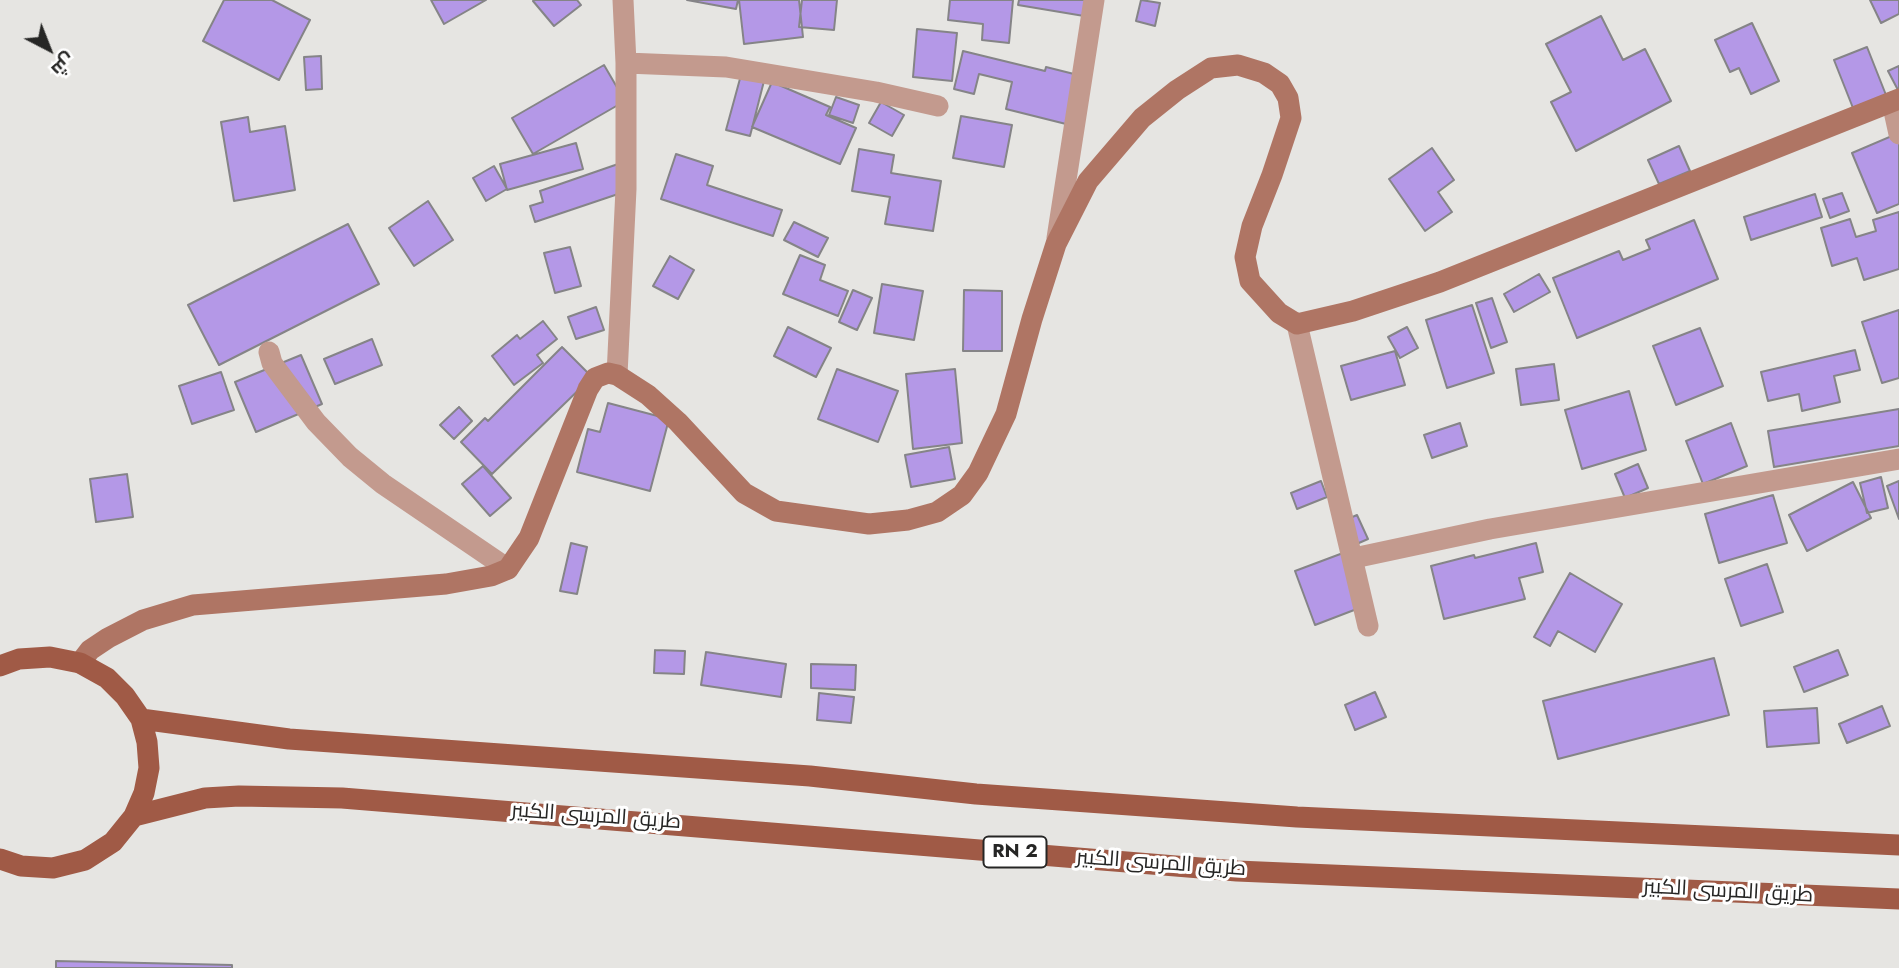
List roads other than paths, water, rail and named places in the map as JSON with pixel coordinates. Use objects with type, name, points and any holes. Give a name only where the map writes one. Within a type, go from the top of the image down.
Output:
[{"type":"main road","points":[[80,663],[90,650],[143,620],[193,605],[446,584],[491,576],[508,569],[529,538],[588,389],[595,378],[608,373],[617,375],[648,396],[678,422],[744,493],[776,511],[869,524],[908,520],[937,512],[962,495],[978,473],[1006,414],[1056,244],[1088,181],[1142,118],[1177,90],[1211,68],[1238,65],[1264,73],[1280,84],[1288,98],[1291,118],[1252,226],[1245,257],[1250,281],[1279,313],[1297,324],[1353,311],[1440,282],[1896,100]]},
{"type":"main road","points":[[0,666],[19,659],[50,657],[80,663],[107,678],[125,696],[141,719],[147,742],[149,768],[144,793],[134,816],[113,842],[85,860],[53,868],[21,866],[0,859]]},
{"type":"main road","points":[[141,719],[289,739],[810,776],[976,793],[1297,817],[1899,845]]},
{"type":"main road","name":"طريق المرسى الكبير","points":[[134,816],[205,799],[239,796],[342,798],[1237,871],[1899,900]]},
{"type":"street","points":[[617,375],[626,189],[623,0]]},
{"type":"street","points":[[1056,244],[1094,0]]},
{"type":"street","points":[[626,63],[726,67],[876,92],[938,106]]},
{"type":"street","points":[[1896,100],[1899,134]]},
{"type":"street","points":[[1297,324],[1368,626]]},
{"type":"street","points":[[269,352],[272,363],[316,422],[350,457],[383,484],[508,569]]},
{"type":"street","points":[[1354,558],[1490,529],[1899,459]]}]
